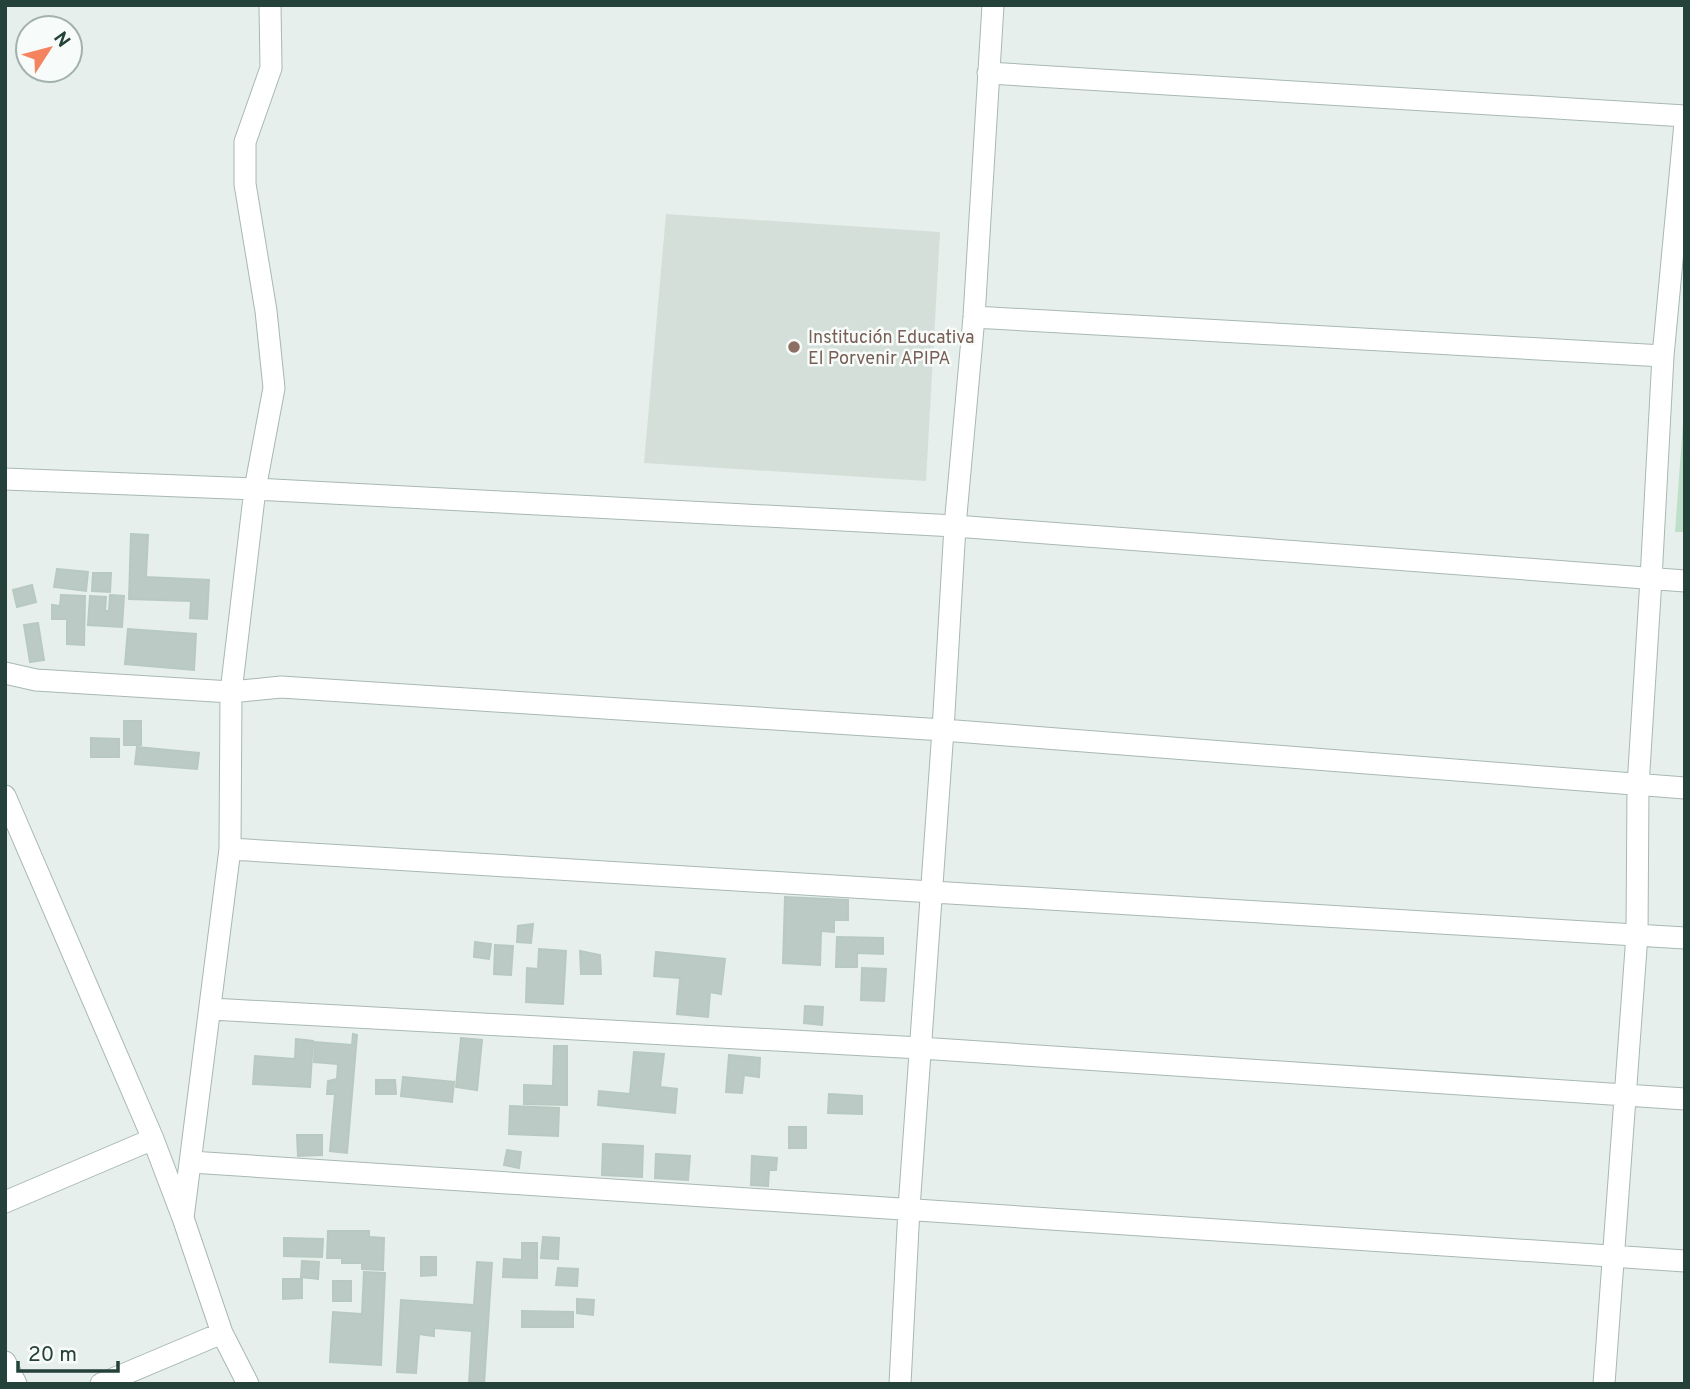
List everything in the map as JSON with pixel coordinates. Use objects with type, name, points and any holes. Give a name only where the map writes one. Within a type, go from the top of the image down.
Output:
[{"type":"street","points":[[183,1218],[230,849],[231,692],[255,489],[274,388],[266,312],[245,184],[245,142],[271,68],[270,5]]},
{"type":"street","points":[[900,1384],[909,1208],[955,526],[974,317],[993,5]]},
{"type":"street","points":[[988,73],[1685,116]]},
{"type":"street","points":[[1604,1384],[1637,935],[1637,786],[1663,356],[1685,123]]},
{"type":"street","points":[[974,317],[1663,356]]},
{"type":"street","points":[[5,479],[255,489],[955,526],[1685,581]]},
{"type":"street","points":[[5,674],[36,680],[231,692],[281,687],[943,730],[1685,788]]},
{"type":"street","points":[[5,796],[153,1139],[222,1334],[248,1384]]},
{"type":"street","points":[[230,849],[1685,938]]},
{"type":"street","points":[[211,1009],[920,1048],[1685,1099]]},
{"type":"street","points":[[5,1202],[153,1139]]},
{"type":"street","points":[[191,1162],[1685,1261]]},
{"type":"street","points":[[101,1384],[222,1334]]},
{"type":"street","points":[[235,1357],[261,1384]]},
{"type":"street","points":[[5,1362],[16,1384]]},
{"type":"shaded area","name":"Institución Educativa El Porvenir APIPA","points":[[666,214],[940,232],[926,481],[644,463]]},
{"type":"green space","points":[[1685,396],[1685,532],[1675,532]]},
{"type":"building","points":[[131,534],[148,535],[146,577],[209,580],[207,619],[190,618],[191,601],[129,599]]},
{"type":"building","points":[[57,569],[88,572],[86,591],[54,587]]},
{"type":"building","points":[[93,573],[111,573],[110,592],[92,591]]},
{"type":"building","points":[[32,585],[36,602],[17,607],[13,590]]},
{"type":"building","points":[[61,595],[85,596],[84,645],[67,644],[67,619],[52,619],[52,605],[60,606]]},
{"type":"building","points":[[110,595],[124,596],[122,627],[88,625],[90,596],[106,597],[105,611],[109,611]]},
{"type":"building","points":[[38,623],[44,660],[30,662],[24,625]]},
{"type":"building","points":[[128,629],[196,634],[194,670],[125,664]]},
{"type":"building","points":[[124,721],[141,721],[141,745],[124,745]]},
{"type":"building","points":[[91,738],[119,739],[119,757],[91,757]]},
{"type":"building","points":[[137,747],[199,753],[197,769],[135,764]]},
{"type":"building","points":[[785,897],[848,900],[848,920],[834,920],[834,932],[821,931],[820,965],[783,963]]},
{"type":"building","points":[[533,924],[531,943],[517,942],[518,926]]},
{"type":"building","points":[[837,937],[883,938],[883,954],[857,953],[857,967],[836,967]]},
{"type":"building","points":[[475,942],[491,944],[489,959],[474,957]]},
{"type":"building","points":[[495,945],[513,946],[511,975],[494,974]]},
{"type":"building","points":[[539,949],[566,951],[563,1004],[526,1002],[527,968],[538,969]]},
{"type":"building","points":[[580,951],[600,955],[601,974],[581,974]]},
{"type":"building","points":[[656,952],[725,959],[721,994],[710,992],[708,1017],[677,1014],[680,978],[654,976]]},
{"type":"building","points":[[862,968],[886,969],[884,1001],[861,1000]]},
{"type":"building","points":[[805,1006],[823,1007],[822,1025],[804,1023]]},
{"type":"building","points":[[353,1034],[357,1035],[347,1153],[330,1151],[335,1094],[327,1094],[328,1081],[337,1079],[338,1064],[314,1062],[315,1042],[352,1045]]},
{"type":"building","points":[[461,1038],[482,1040],[477,1090],[456,1087]]},
{"type":"building","points":[[296,1039],[313,1041],[310,1087],[253,1084],[255,1056],[295,1059]]},
{"type":"building","points":[[554,1046],[567,1046],[567,1105],[524,1104],[524,1085],[553,1086]]},
{"type":"building","points":[[634,1052],[664,1054],[660,1087],[677,1089],[675,1113],[598,1105],[599,1091],[630,1094]]},
{"type":"building","points":[[729,1055],[760,1058],[759,1077],[744,1075],[742,1093],[726,1092]]},
{"type":"building","points":[[403,1077],[454,1082],[452,1102],[401,1096]]},
{"type":"building","points":[[376,1080],[395,1080],[396,1094],[376,1094]]},
{"type":"building","points":[[829,1094],[862,1096],[862,1114],[828,1113]]},
{"type":"building","points":[[510,1106],[559,1108],[558,1136],[509,1134]]},
{"type":"building","points":[[789,1127],[806,1127],[806,1148],[789,1148]]},
{"type":"building","points":[[297,1135],[322,1135],[322,1155],[298,1156]]},
{"type":"building","points":[[603,1144],[643,1146],[642,1177],[602,1175]]},
{"type":"building","points":[[507,1150],[521,1152],[519,1168],[504,1165]]},
{"type":"building","points":[[656,1154],[690,1156],[688,1180],[655,1178]]},
{"type":"building","points":[[752,1156],[777,1158],[776,1170],[769,1170],[768,1186],[751,1185]]},
{"type":"building","points":[[328,1231],[369,1231],[369,1237],[384,1238],[383,1270],[362,1269],[362,1263],[342,1263],[342,1258],[327,1258]]},
{"type":"building","points":[[543,1237],[559,1238],[558,1259],[541,1258]]},
{"type":"building","points":[[284,1238],[323,1239],[322,1257],[284,1256]]},
{"type":"building","points":[[522,1243],[537,1243],[537,1278],[503,1277],[504,1259],[522,1260]]},
{"type":"building","points":[[421,1257],[436,1257],[436,1275],[421,1276]]},
{"type":"building","points":[[302,1261],[319,1262],[318,1279],[301,1277]]},
{"type":"building","points":[[477,1262],[492,1263],[484,1384],[469,1384],[472,1331],[434,1328],[434,1336],[419,1334],[416,1373],[397,1372],[401,1300],[474,1305]]},
{"type":"building","points":[[558,1268],[578,1269],[577,1286],[556,1285]]},
{"type":"building","points":[[364,1272],[385,1273],[381,1365],[330,1362],[333,1312],[362,1314]]},
{"type":"building","points":[[283,1279],[302,1279],[302,1298],[283,1299]]},
{"type":"building","points":[[333,1281],[351,1281],[351,1301],[333,1301]]},
{"type":"building","points":[[577,1299],[594,1300],[593,1315],[577,1313]]},
{"type":"building","points":[[522,1311],[573,1312],[573,1327],[522,1327]]},
{"type":"place","name":"Institución Educativa El Porvenir APIPA","points":[[794,347]]}]
